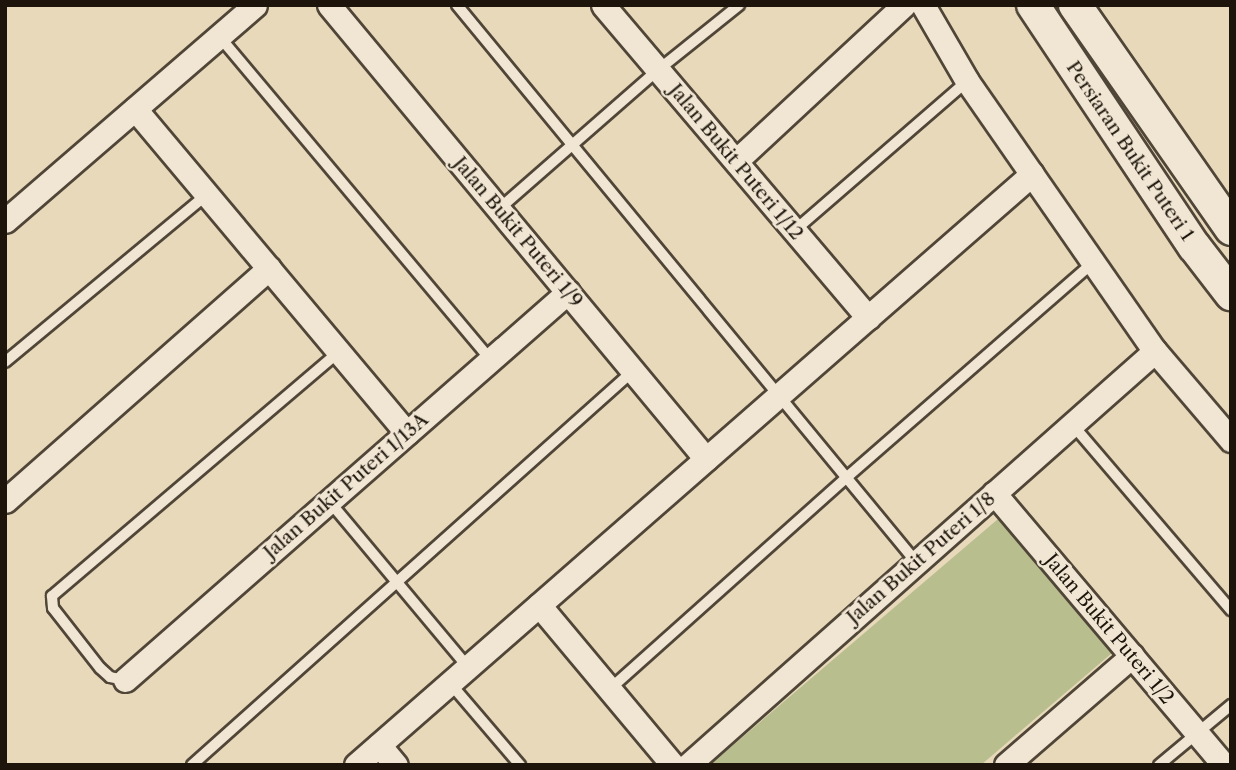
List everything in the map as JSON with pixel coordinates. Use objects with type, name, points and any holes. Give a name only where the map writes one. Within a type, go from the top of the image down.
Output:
[{"type":"street","points":[[5,221],[255,5]]},
{"type":"street","name":"Jalan Bukit Puteri 1/9","points":[[329,5],[706,459]]},
{"type":"street","name":"Jalan Bukit Puteri 1/12","points":[[603,5],[868,318]]},
{"type":"street","points":[[736,161],[904,5]]},
{"type":"street","points":[[923,5],[967,81],[1155,351],[1231,440]]},
{"type":"street","name":"Persiaran Bukit Puteri 1","points":[[1033,5],[1194,246],[1231,294]]},
{"type":"street","name":"Persiaran Bukit Puteri 1","points":[[1075,5],[1231,229]]},
{"type":"street","points":[[1106,116],[1137,96]]},
{"type":"street","points":[[135,109],[407,433]]},
{"type":"street","points":[[356,765],[1032,174]]},
{"type":"street","points":[[5,501],[269,268]]},
{"type":"street","name":"Jalan Bukit Puteri 1/13A","points":[[125,680],[568,292]]},
{"type":"street","name":"Jalan Bukit Puteri 1/8","points":[[688,765],[1155,351]]},
{"type":"street","name":"Jalan Bukit Puteri 1/2","points":[[994,493],[1224,765]]},
{"type":"street","points":[[539,605],[673,765]]},
{"type":"street","points":[[1006,765],[1132,656]]},
{"type":"street","points":[[379,745],[396,765]]},
{"type":"lane","points":[[457,5],[916,562]]},
{"type":"lane","points":[[499,209],[658,70],[739,5]]},
{"type":"lane","points":[[219,36],[491,360]]},
{"type":"lane","points":[[794,231],[967,81]]},
{"type":"lane","points":[[5,362],[207,194]]},
{"type":"lane","points":[[610,689],[1094,262]]},
{"type":"lane","points":[[125,680],[110,677],[100,668],[53,608],[52,596],[339,352]]},
{"type":"lane","points":[[192,765],[633,371]]},
{"type":"lane","points":[[1072,424],[1231,610]]},
{"type":"lane","points":[[329,501],[468,667]]},
{"type":"lane","points":[[450,683],[520,765]]},
{"type":"lane","points":[[1159,765],[1231,705]]},
{"type":"green space","points":[[998,519],[1112,653],[981,765],[712,763]]}]
